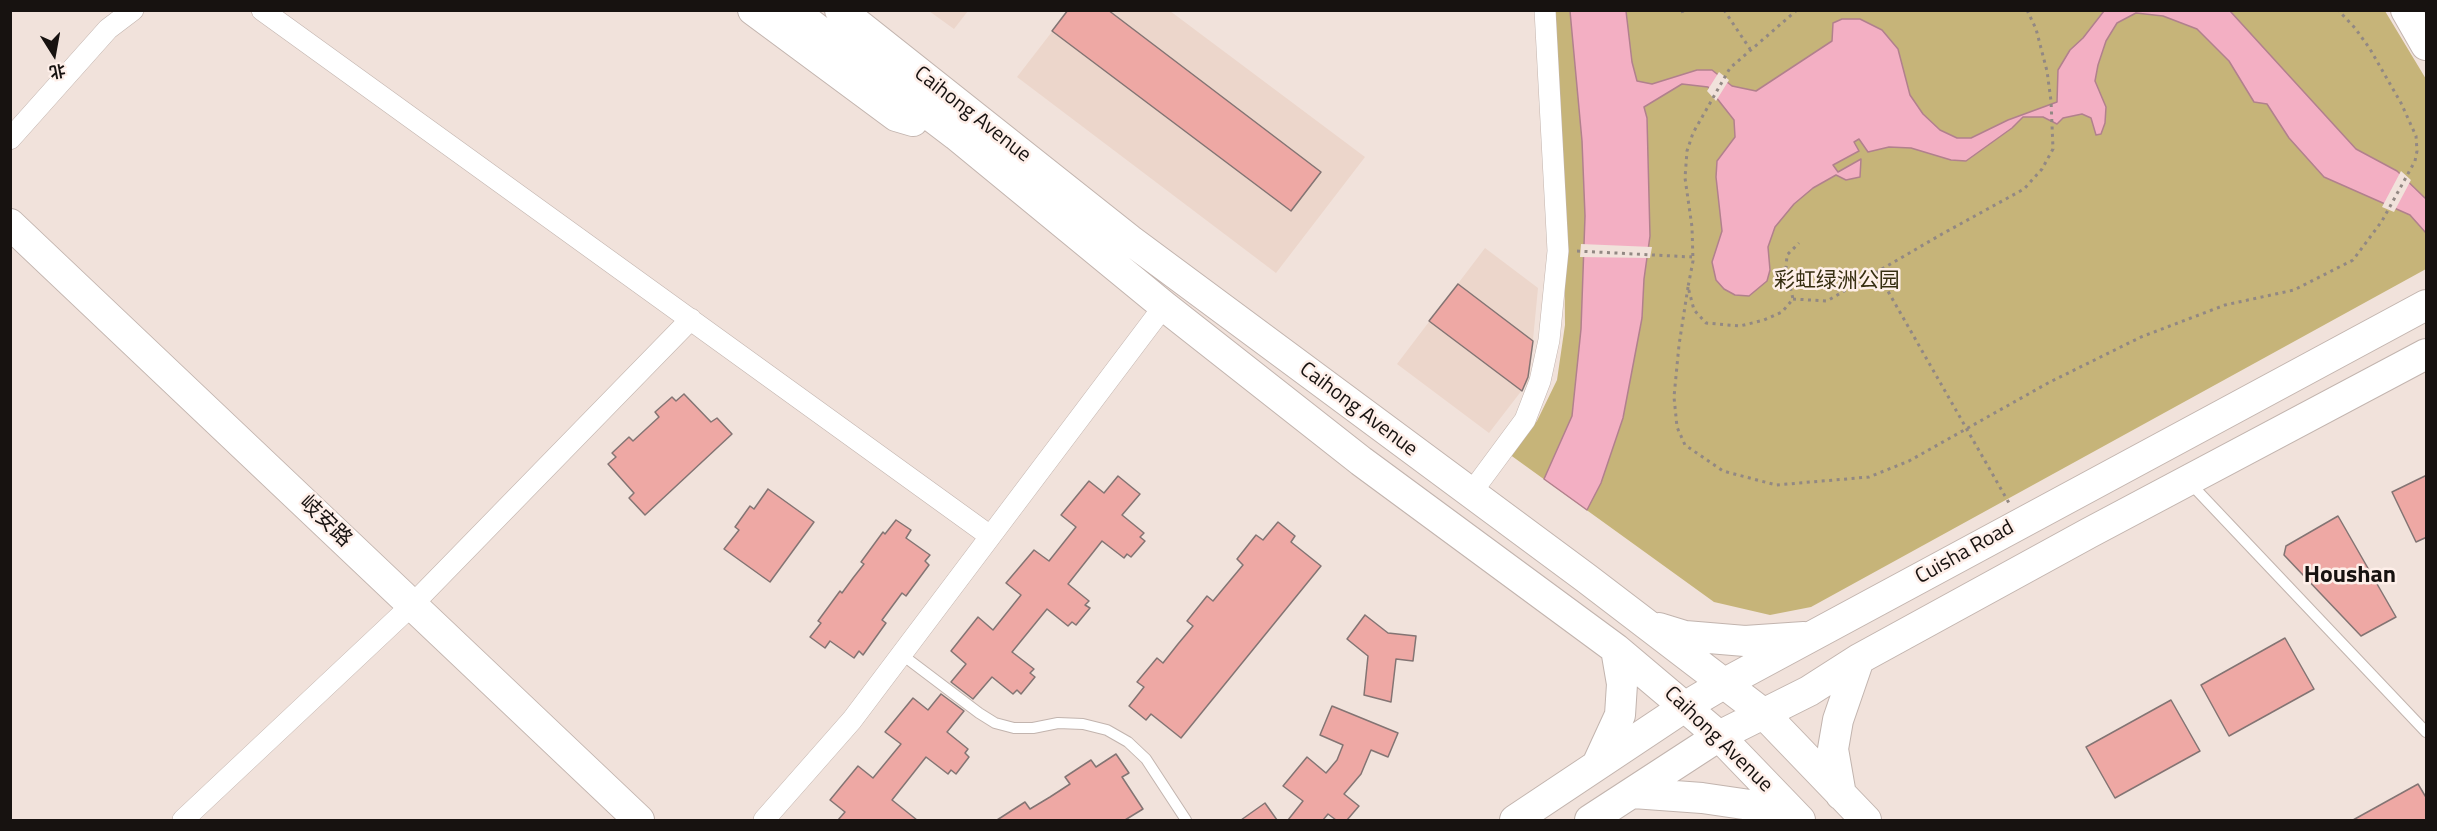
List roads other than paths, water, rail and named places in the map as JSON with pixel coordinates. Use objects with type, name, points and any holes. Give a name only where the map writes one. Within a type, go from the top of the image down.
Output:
[{"type":"main road","points":[[753,10],[897,116],[956,135]]},
{"type":"main road","name":"Caihong Avenue","points":[[840,10],[1130,240],[1725,683],[1764,714],[1866,820]]},
{"type":"main road","points":[[2406,10],[2427,45]]},
{"type":"main road","name":"Caihong Avenue","points":[[800,16],[956,135],[1164,306],[1361,461],[1616,649],[1719,736],[1800,820]]},
{"type":"main road","name":"岐安路","points":[[10,224],[639,820]]},
{"type":"main road","name":"Cuisha Road","points":[[1515,820],[1686,706],[1725,683],[2427,305]]},
{"type":"main road","name":"Cuisha Road","points":[[1590,820],[1719,736],[1809,691],[1859,659],[2427,354]]},
{"type":"main road","points":[[1648,625],[1685,636],[1745,641],[1816,636]]},
{"type":"main road","points":[[1597,765],[1620,715],[1622,684],[1616,649]]},
{"type":"main road","points":[[1841,795],[1833,749],[1838,720],[1859,659]]},
{"type":"main road","points":[[1633,793],[1702,798],[1750,805],[1795,820]]},
{"type":"street","points":[[10,139],[108,29],[133,10]]},
{"type":"street","points":[[262,10],[990,536]]},
{"type":"street","points":[[1471,493],[1525,420],[1540,381],[1549,340],[1558,251],[1545,10]]},
{"type":"street","points":[[764,820],[852,720],[1164,306]]},
{"type":"street","points":[[183,820],[412,605],[690,319]]},
{"type":"lane","points":[[2187,481],[2427,732]]},
{"type":"lane","points":[[901,654],[995,723],[1014,728],[1033,729],[1058,723],[1083,723],[1107,730],[1128,742],[1146,759],[1185,820]]},
{"type":"district","name":"Houshan","points":[[2350,576]]},
{"type":"park label","name":"彩虹绿洲公园","points":[[1837,282]]}]
